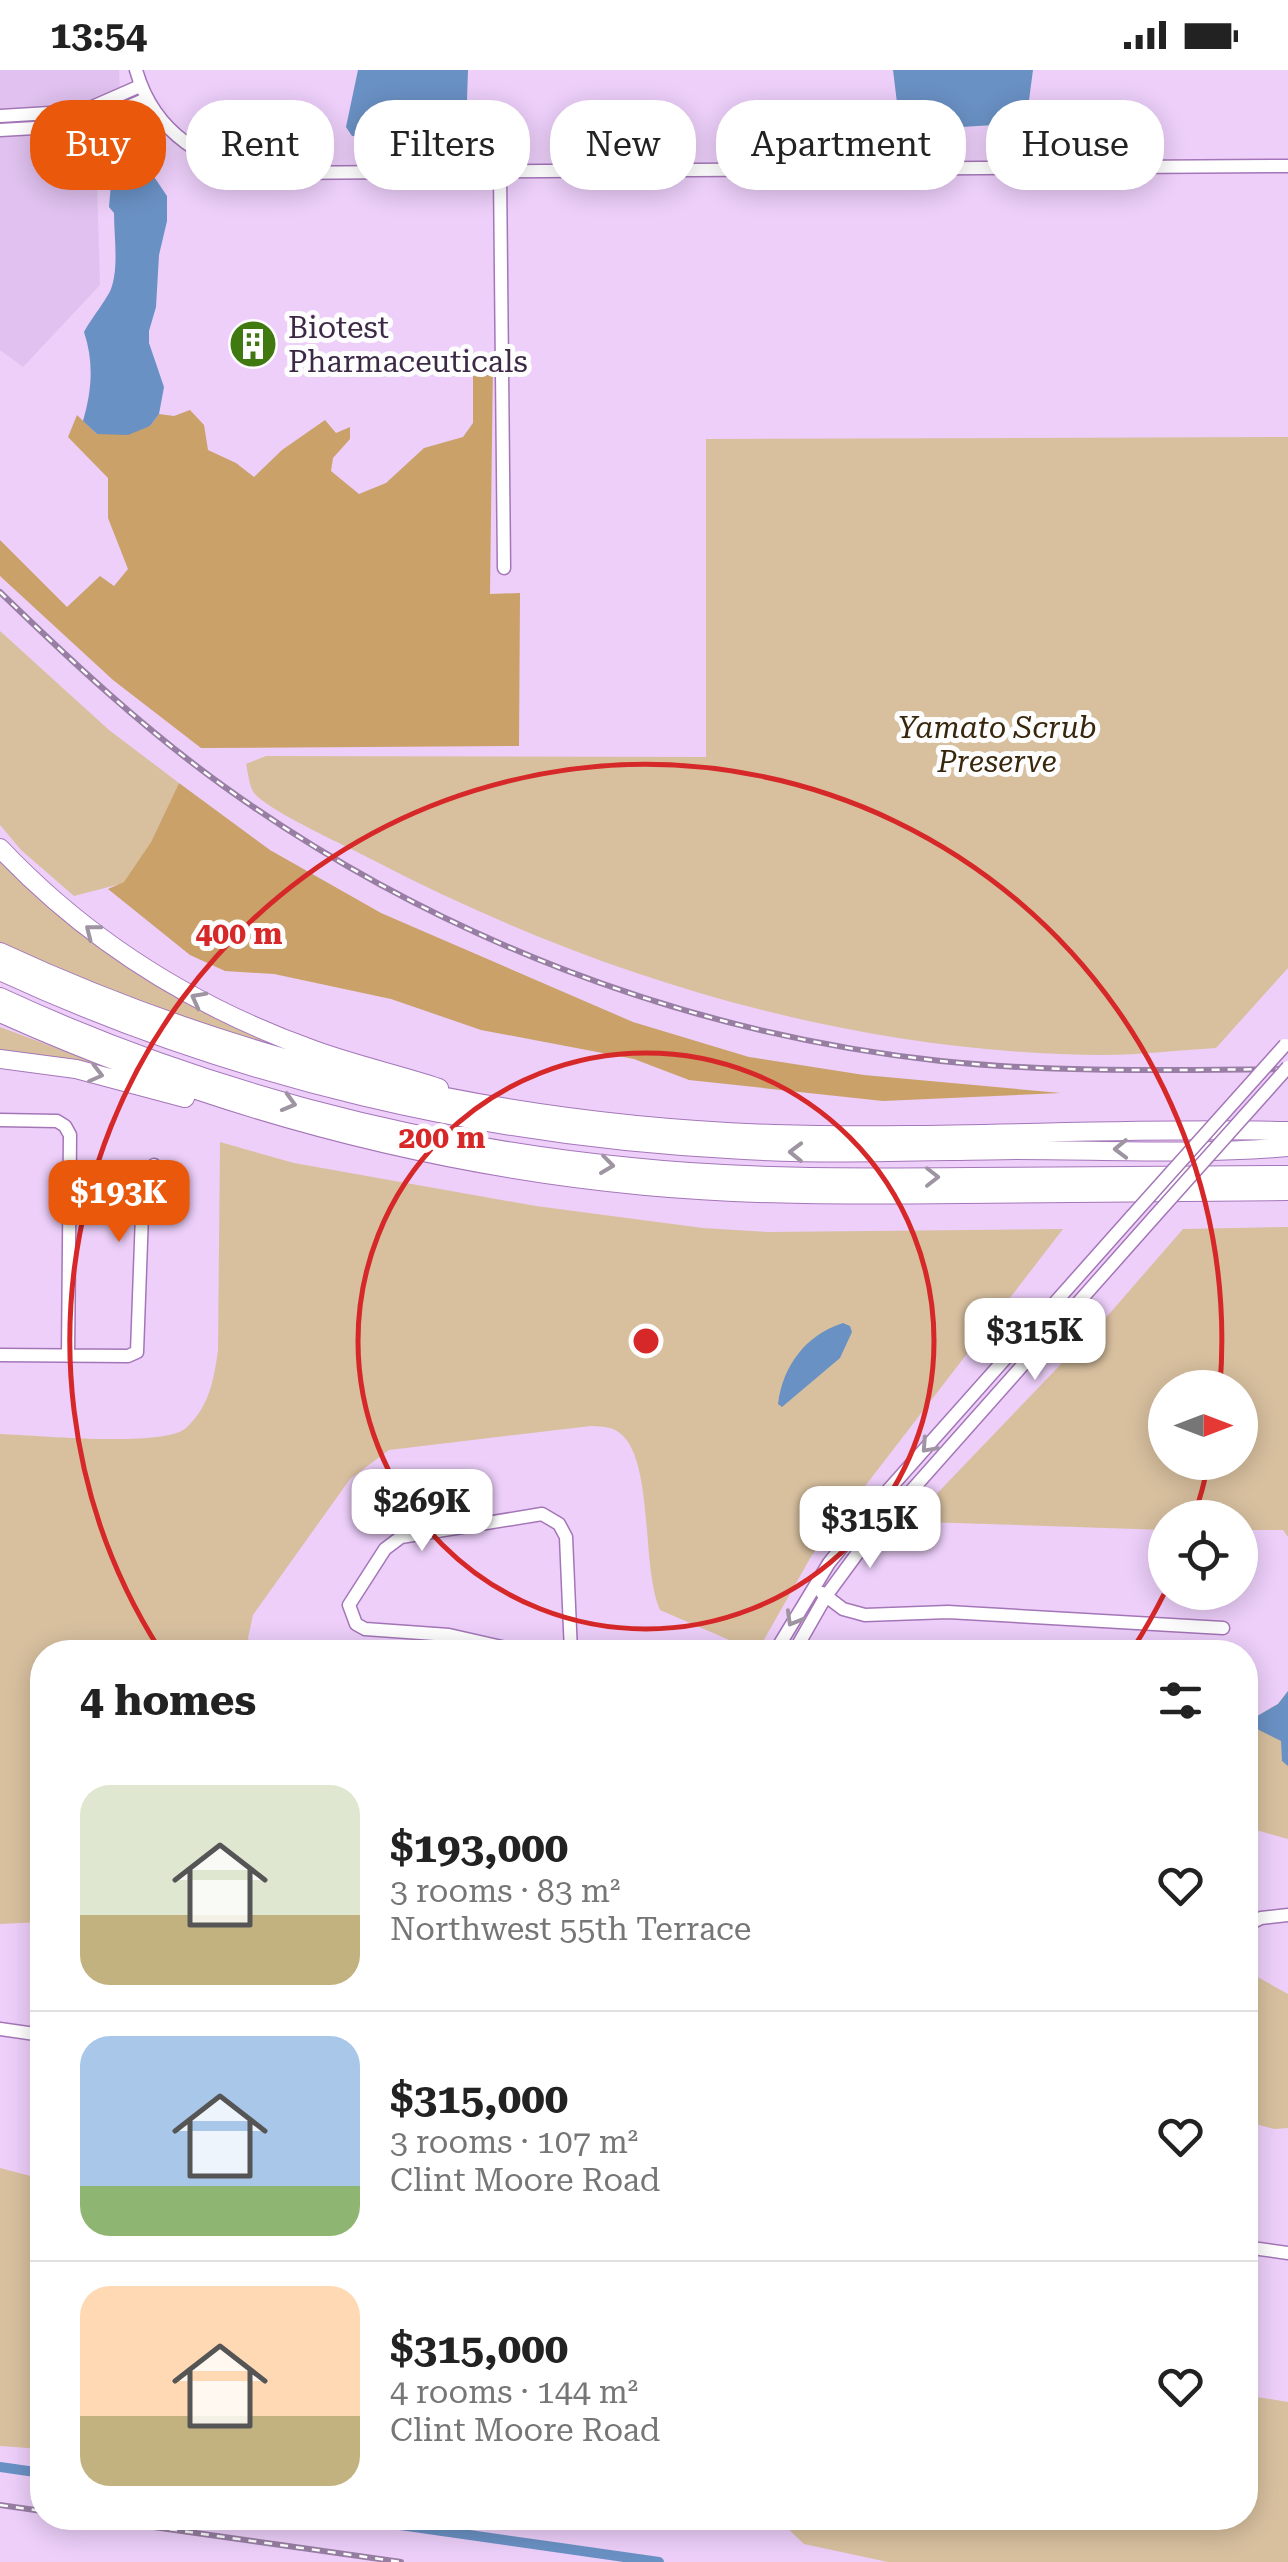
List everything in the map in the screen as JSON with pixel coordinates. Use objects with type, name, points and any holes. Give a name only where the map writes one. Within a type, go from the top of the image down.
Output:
[{"type":"highway","points":[[0,837],[51,898]]},
{"type":"highway","points":[[0,848],[51,898],[119,952],[227,1014],[317,1051],[487,1104]]},
{"type":"highway","points":[[0,952],[110,1000],[243,1048],[392,1088],[487,1104],[631,1124],[778,1134],[1288,1132]]},
{"type":"highway","points":[[0,970],[140,1028],[274,1072],[408,1107],[568,1134],[657,1144],[814,1152],[1288,1147]]},
{"type":"highway","points":[[0,997],[149,1058],[266,1096],[419,1134],[558,1159],[806,1178],[1288,1175]]},
{"type":"highway","points":[[0,1014],[103,1056],[268,1114]]},
{"type":"highway","points":[[0,1059],[76,1070],[440,1156],[544,1174],[649,1186],[824,1195],[1288,1191]]},
{"type":"street","points":[[136,70],[156,115],[183,142],[238,170],[354,173]]},
{"type":"street","points":[[0,116],[83,111],[143,92]]},
{"type":"street","points":[[0,130],[86,125],[143,92]]},
{"type":"street","points":[[530,173],[1288,166]]},
{"type":"street","points":[[500,190],[504,568]]},
{"type":"street","points":[[781,1640],[813,1586],[882,1496],[1287,1043]]},
{"type":"street","points":[[801,1640],[826,1596],[883,1522],[1288,1067]]},
{"type":"street","points":[[0,1120],[57,1122],[66,1126],[70,1135],[68,1356]]},
{"type":"street","points":[[0,1355],[128,1356],[137,1352],[143,1187],[154,1165]]},
{"type":"street","points":[[471,1640],[365,1629],[356,1624],[349,1605],[385,1549],[401,1537],[542,1514],[560,1524],[566,1537],[570,1640]]},
{"type":"street","points":[[813,1586],[843,1609],[866,1615],[948,1612],[1223,1628]]},
{"type":"street","points":[[1258,1920],[1288,1915]]},
{"type":"street","points":[[0,2029],[30,2033]]},
{"type":"street","points":[[1258,2249],[1288,2253]]},
{"type":"shaded area","points":[[0,70],[119,70],[120,100],[30,100],[30,190],[97,190],[100,285],[23,367],[0,350]]},
{"type":"shaded area","points":[[473,363],[493,363],[490,594],[520,593],[519,746],[201,748],[113,680],[0,576],[0,540],[67,607],[100,576],[114,586],[128,569],[108,518],[108,478],[68,437],[77,415],[97,434],[150,426],[159,414],[174,416],[190,410],[204,425],[208,450],[254,477],[282,450],[325,420],[336,433],[350,427],[350,439],[333,458],[331,471],[359,494],[386,483],[424,448],[463,437],[473,423]]},
{"type":"shaded area","points":[[179,783],[270,850],[381,913],[633,1022],[749,1057],[864,1075],[1061,1093],[883,1101],[689,1080],[634,1059],[481,1030],[391,999],[274,974],[225,971],[190,955],[108,889],[124,882],[151,842]]},
{"type":"green space","name":"Yamato Scrub Preserve","points":[[1288,437],[1288,968],[1216,1048],[1103,1055],[1008,1051],[913,1040],[726,1001],[635,973],[458,902],[292,819],[263,801],[251,787],[246,764],[266,756],[706,757],[706,439]]},
{"type":"green space","points":[[0,631],[109,730],[179,783],[151,842],[124,883],[74,896],[21,850],[0,825]]},
{"type":"green space","points":[[0,859],[69,922],[118,959],[197,1007],[274,1042],[272,1048],[162,1012],[0,945]]},
{"type":"green space","points":[[0,1027],[102,1065],[100,1070],[0,1055]]},
{"type":"green space","points":[[220,1142],[294,1163],[536,1206],[703,1228],[768,1232],[1063,1229],[812,1555],[764,1640],[729,1640],[660,1610],[654,1591],[643,1491],[631,1448],[614,1430],[591,1426],[389,1450],[350,1479],[253,1615],[249,1640],[30,1640],[30,1923],[0,1924],[0,1434],[127,1439],[173,1434],[186,1428],[200,1411],[215,1372]]},
{"type":"green space","points":[[1288,1227],[1288,1537],[1283,1530],[1258,1530],[1258,1500],[1148,1500],[1148,1529],[924,1522],[926,1505],[1110,1313],[1183,1229]]},
{"type":"green space","points":[[1288,1691],[1288,1839],[1258,1831],[1258,1716],[1278,1704]]},
{"type":"green space","points":[[1258,1977],[1288,1994],[1288,2128],[1258,2125]]},
{"type":"green space","points":[[0,2168],[30,2176],[30,2448],[0,2446]]},
{"type":"green space","points":[[1258,2397],[1288,2402],[1288,2562],[888,2562],[804,2544],[789,2530],[1258,2530]]},
{"type":"water","points":[[358,70],[468,70],[467,100],[354,100],[354,136],[346,127]]},
{"type":"water","points":[[893,70],[1033,70],[1029,100],[986,100],[986,125],[966,127],[966,100],[897,100]]},
{"type":"water","points":[[110,190],[163,190],[167,196],[156,307],[149,331],[149,343],[164,387],[159,414],[150,426],[128,435],[97,434],[83,421],[91,376],[84,332],[109,293],[115,271],[114,213],[109,207]]},
{"type":"water","points":[[843,1323],[852,1332],[840,1358],[782,1407],[778,1404],[785,1377],[798,1353],[818,1335]]},
{"type":"water","points":[[1288,1691],[1288,1766],[1282,1761],[1281,1741],[1258,1730],[1258,1716],[1278,1704]]},
{"type":"waterway","points":[[0,2467],[30,2471]]},
{"type":"waterway","points":[[435,2530],[659,2562]]},
{"type":"railway","points":[[0,592],[81,668],[222,785],[387,888],[474,932],[564,970],[749,1027],[941,1061],[1071,1069],[1288,1069]]},
{"type":"railway","points":[[0,2505],[30,2509]]},
{"type":"railway","points":[[175,2530],[401,2562]]},
{"type":"place","name":"Biotest Pharmaceuticals","points":[[253,344]]}]
